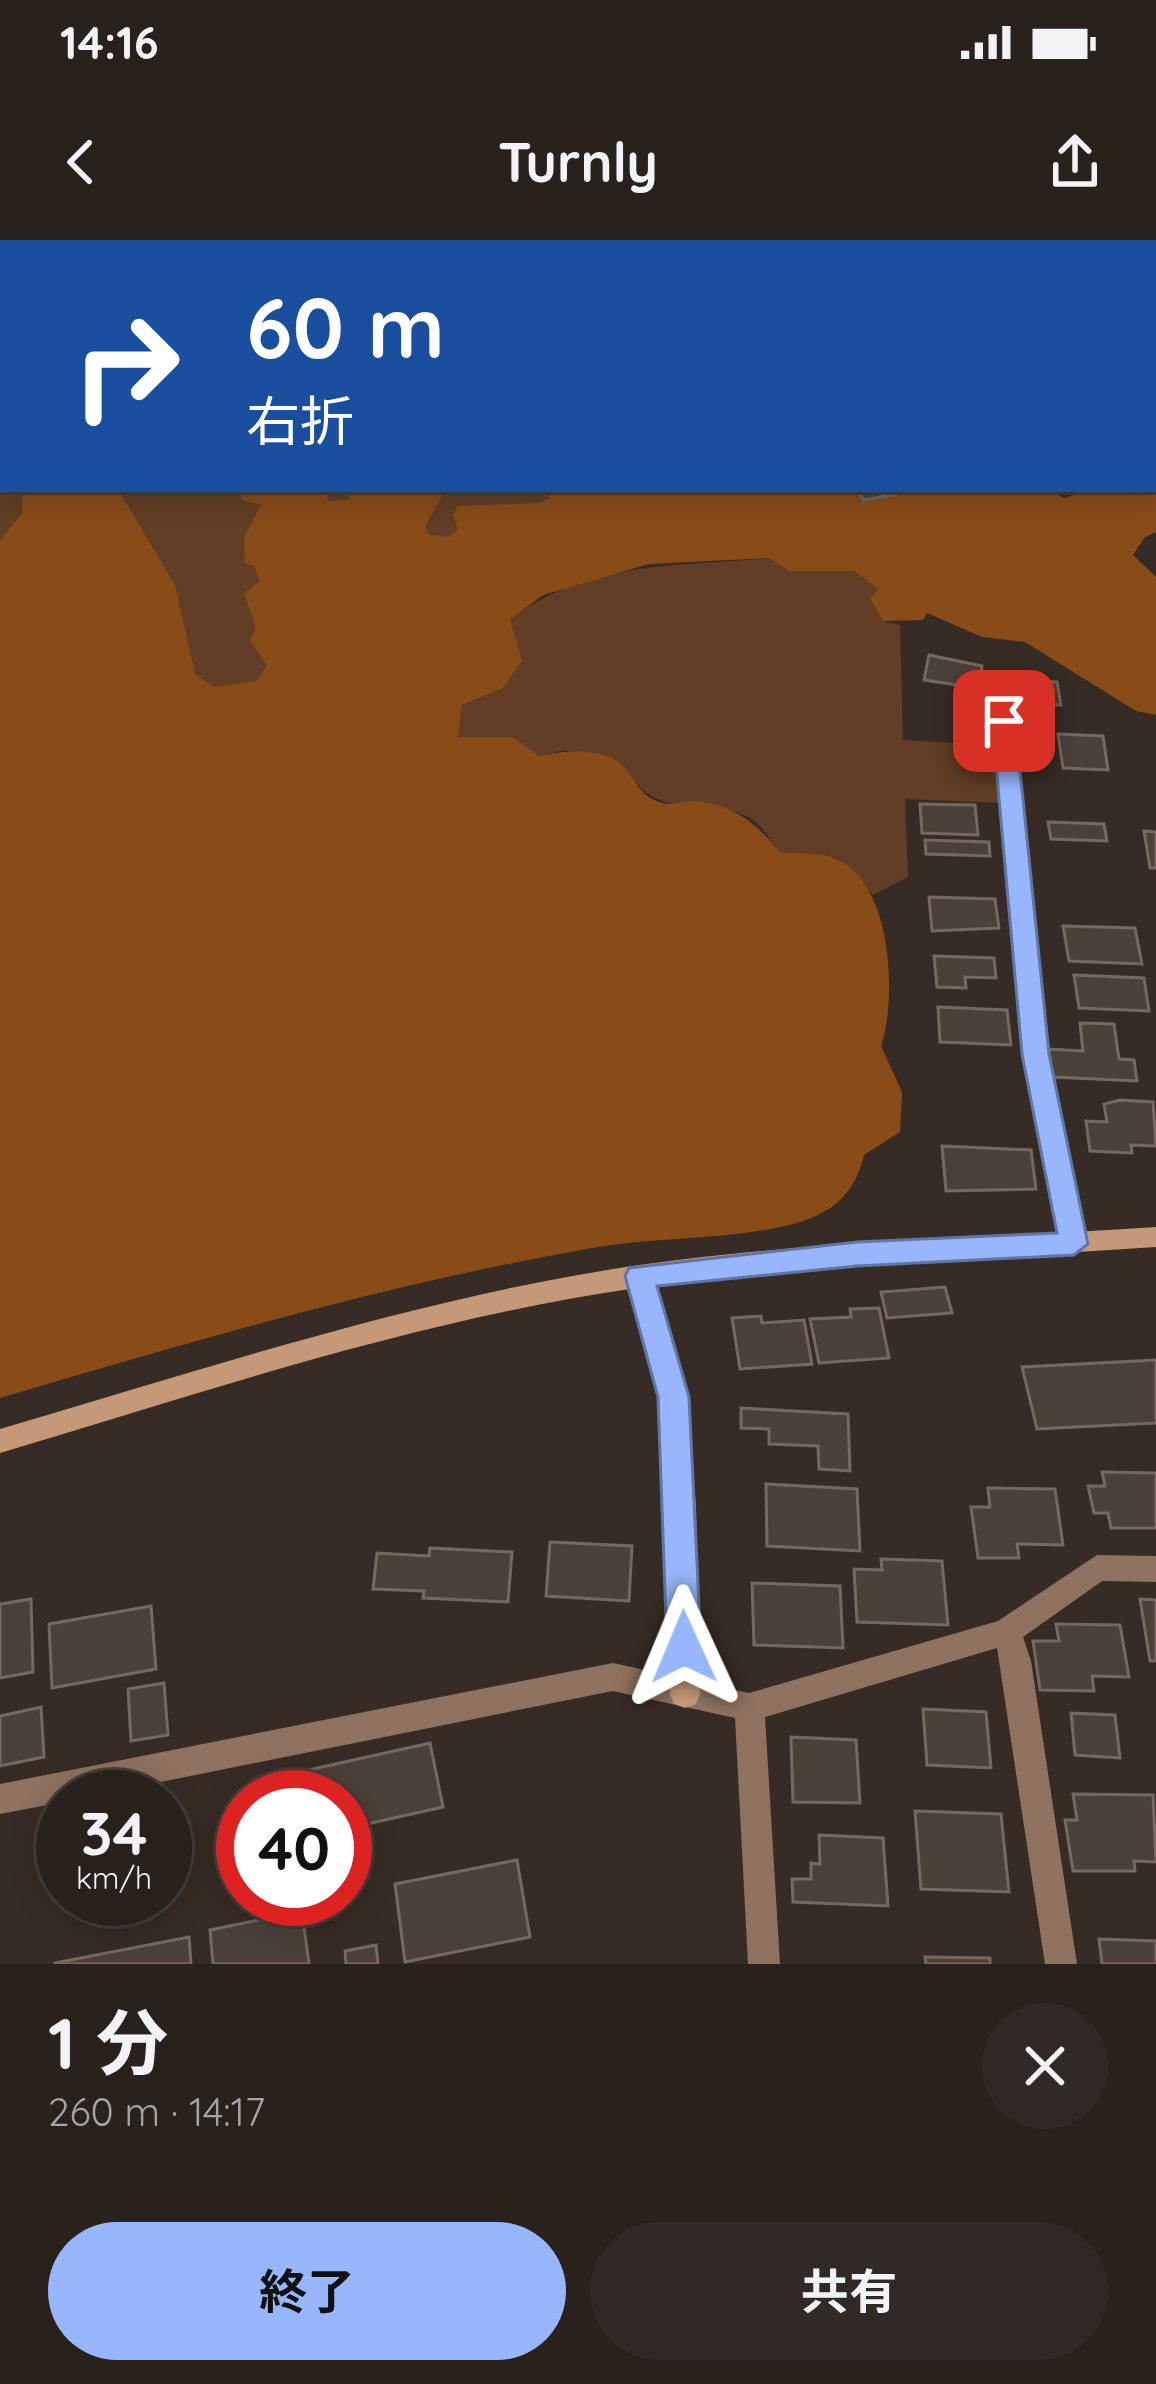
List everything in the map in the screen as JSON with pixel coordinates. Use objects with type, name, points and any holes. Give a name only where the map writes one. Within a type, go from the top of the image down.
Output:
[{"type":"street","points":[[1004,721],[1036,1054],[1074,1244]]},
{"type":"street","points":[[0,1441],[427,1319],[639,1276],[857,1254],[1156,1237]]},
{"type":"street","points":[[639,1276],[673,1397],[682,1506],[685,1694]]},
{"type":"street","points":[[0,1799],[613,1677],[748,1707],[1006,1632],[1096,1568],[1156,1569]]},
{"type":"street","points":[[1006,1632],[1016,1661],[1061,1964]]},
{"type":"street","points":[[748,1707],[764,1964]]},
{"type":"shaded area","points":[[0,492],[650,492],[206,715],[0,635]]},
{"type":"shaded area","points":[[23,492],[120,492],[175,585],[195,674],[214,687],[256,681],[267,665],[250,640],[256,628],[244,593],[260,581],[254,566],[245,563],[244,537],[261,505],[242,500],[239,492],[324,492],[330,501],[347,500],[354,492],[444,492],[425,526],[429,535],[449,537],[458,529],[453,514],[458,506],[539,503],[551,492],[1050,492],[1065,498],[1082,492],[1156,492],[1156,532],[1145,537],[1133,555],[1156,577],[1156,715],[1136,711],[1025,642],[982,637],[927,613],[923,620],[883,621],[870,599],[878,589],[854,571],[789,571],[769,558],[649,564],[543,595],[510,620],[522,661],[503,688],[462,705],[458,737],[513,737],[539,756],[598,753],[619,762],[653,799],[722,807],[753,825],[780,852],[830,857],[855,872],[880,916],[886,944],[889,1000],[881,1046],[902,1092],[900,1132],[864,1155],[850,1189],[834,1205],[775,1228],[592,1248],[442,1278],[220,1334],[0,1398],[0,541],[22,513]]},
{"type":"shaded area","points":[[770,558],[789,571],[853,571],[879,589],[870,599],[883,621],[900,625],[903,740],[996,745],[1002,803],[905,799],[908,877],[873,895],[838,859],[780,852],[753,820],[710,806],[664,801],[637,784],[623,765],[564,750],[539,756],[513,737],[458,738],[462,705],[503,688],[510,620],[540,600],[570,586],[634,570]]},
{"type":"building","points":[[858,492],[908,492],[864,500]]},
{"type":"building","points":[[929,655],[982,666],[978,688],[924,680]]},
{"type":"building","points":[[1017,680],[1057,682],[1061,705],[1020,704]]},
{"type":"building","points":[[1058,734],[1103,736],[1108,770],[1063,768]]},
{"type":"building","points":[[920,804],[975,805],[978,835],[922,833]]},
{"type":"building","points":[[1048,822],[1104,824],[1107,841],[1051,839]]},
{"type":"building","points":[[1144,831],[1156,832],[1156,868],[1150,868]]},
{"type":"building","points":[[925,840],[989,842],[990,856],[926,854]]},
{"type":"building","points":[[929,897],[995,899],[999,928],[932,931]]},
{"type":"building","points":[[1063,926],[1135,928],[1142,964],[1069,961]]},
{"type":"building","points":[[934,956],[994,958],[996,978],[965,977],[966,988],[937,987]]},
{"type":"building","points":[[1074,975],[1144,978],[1149,1011],[1079,1008]]},
{"type":"building","points":[[938,1007],[1007,1010],[1011,1045],[940,1042]]},
{"type":"building","points":[[1080,1023],[1114,1024],[1119,1059],[1134,1060],[1137,1081],[1052,1077],[1049,1049],[1083,1051]]},
{"type":"building","points":[[1153,1102],[1156,1146],[1131,1145],[1132,1153],[1090,1151],[1086,1121],[1107,1122],[1104,1104]]},
{"type":"building","points":[[942,1146],[1031,1150],[1036,1189],[946,1191]]},
{"type":"building","points":[[945,1287],[952,1313],[887,1318],[881,1292]]},
{"type":"building","points":[[879,1308],[889,1358],[819,1363],[810,1319],[851,1317],[850,1309]]},
{"type":"building","points":[[761,1316],[762,1323],[804,1320],[812,1364],[740,1369],[732,1318]]},
{"type":"building","points":[[1156,1360],[1156,1423],[1037,1429],[1022,1367]]},
{"type":"building","points":[[741,1408],[848,1414],[850,1471],[819,1469],[818,1446],[769,1444],[769,1429],[741,1428]]},
{"type":"building","points":[[1102,1472],[1156,1473],[1156,1528],[1111,1528],[1108,1513],[1094,1513],[1088,1486],[1105,1486]]},
{"type":"building","points":[[766,1484],[857,1489],[860,1551],[767,1546]]},
{"type":"building","points":[[988,1488],[1055,1489],[1063,1545],[1017,1544],[1019,1558],[978,1558],[971,1507],[990,1507]]},
{"type":"building","points":[[550,1542],[632,1546],[629,1601],[546,1596]]},
{"type":"building","points":[[430,1548],[512,1552],[508,1602],[423,1598],[424,1591],[373,1589],[377,1553],[429,1556]]},
{"type":"building","points":[[881,1559],[942,1561],[948,1625],[857,1622],[854,1569],[882,1570]]},
{"type":"building","points":[[752,1583],[840,1586],[843,1648],[754,1645]]},
{"type":"building","points":[[31,1599],[33,1672],[0,1678],[0,1604]]},
{"type":"building","points":[[1140,1599],[1156,1600],[1156,1661],[1150,1661]]},
{"type":"building","points":[[151,1606],[156,1669],[52,1688],[49,1624]]},
{"type":"building","points":[[1056,1624],[1120,1625],[1129,1677],[1092,1676],[1094,1691],[1040,1690],[1033,1641],[1059,1641]]},
{"type":"building","points":[[164,1683],[168,1735],[131,1741],[128,1689]]},
{"type":"building","points":[[41,1707],[44,1757],[0,1766],[0,1716]]},
{"type":"building","points":[[923,1709],[986,1712],[991,1768],[927,1765]]},
{"type":"building","points":[[1071,1713],[1115,1715],[1120,1758],[1075,1755]]},
{"type":"building","points":[[791,1737],[856,1740],[860,1803],[793,1802]]},
{"type":"building","points":[[430,1743],[443,1807],[372,1823],[372,1770],[308,1770]]},
{"type":"building","points":[[1073,1794],[1153,1795],[1156,1862],[1134,1861],[1135,1871],[1073,1871],[1065,1820],[1077,1820]]},
{"type":"building","points":[[915,1811],[1001,1814],[1009,1892],[921,1889]]},
{"type":"building","points":[[819,1835],[883,1838],[888,1906],[793,1902],[792,1879],[811,1879],[811,1863],[820,1864]]},
{"type":"building","points":[[517,1860],[530,1937],[405,1962],[395,1884]]},
{"type":"building","points":[[304,1926],[309,1964],[213,1964],[210,1930]]},
{"type":"building","points":[[189,1937],[191,1964],[55,1964],[55,1963]]},
{"type":"building","points":[[1099,1939],[1156,1941],[1156,1964],[1102,1964]]},
{"type":"building","points":[[376,1945],[378,1964],[346,1964],[345,1951]]},
{"type":"building","points":[[925,1957],[990,1958],[990,1964],[926,1964]]},
{"type":"route","points":[[684,1647],[682,1506],[673,1397],[639,1276],[857,1254],[1074,1244],[1036,1054],[1004,721]]}]
